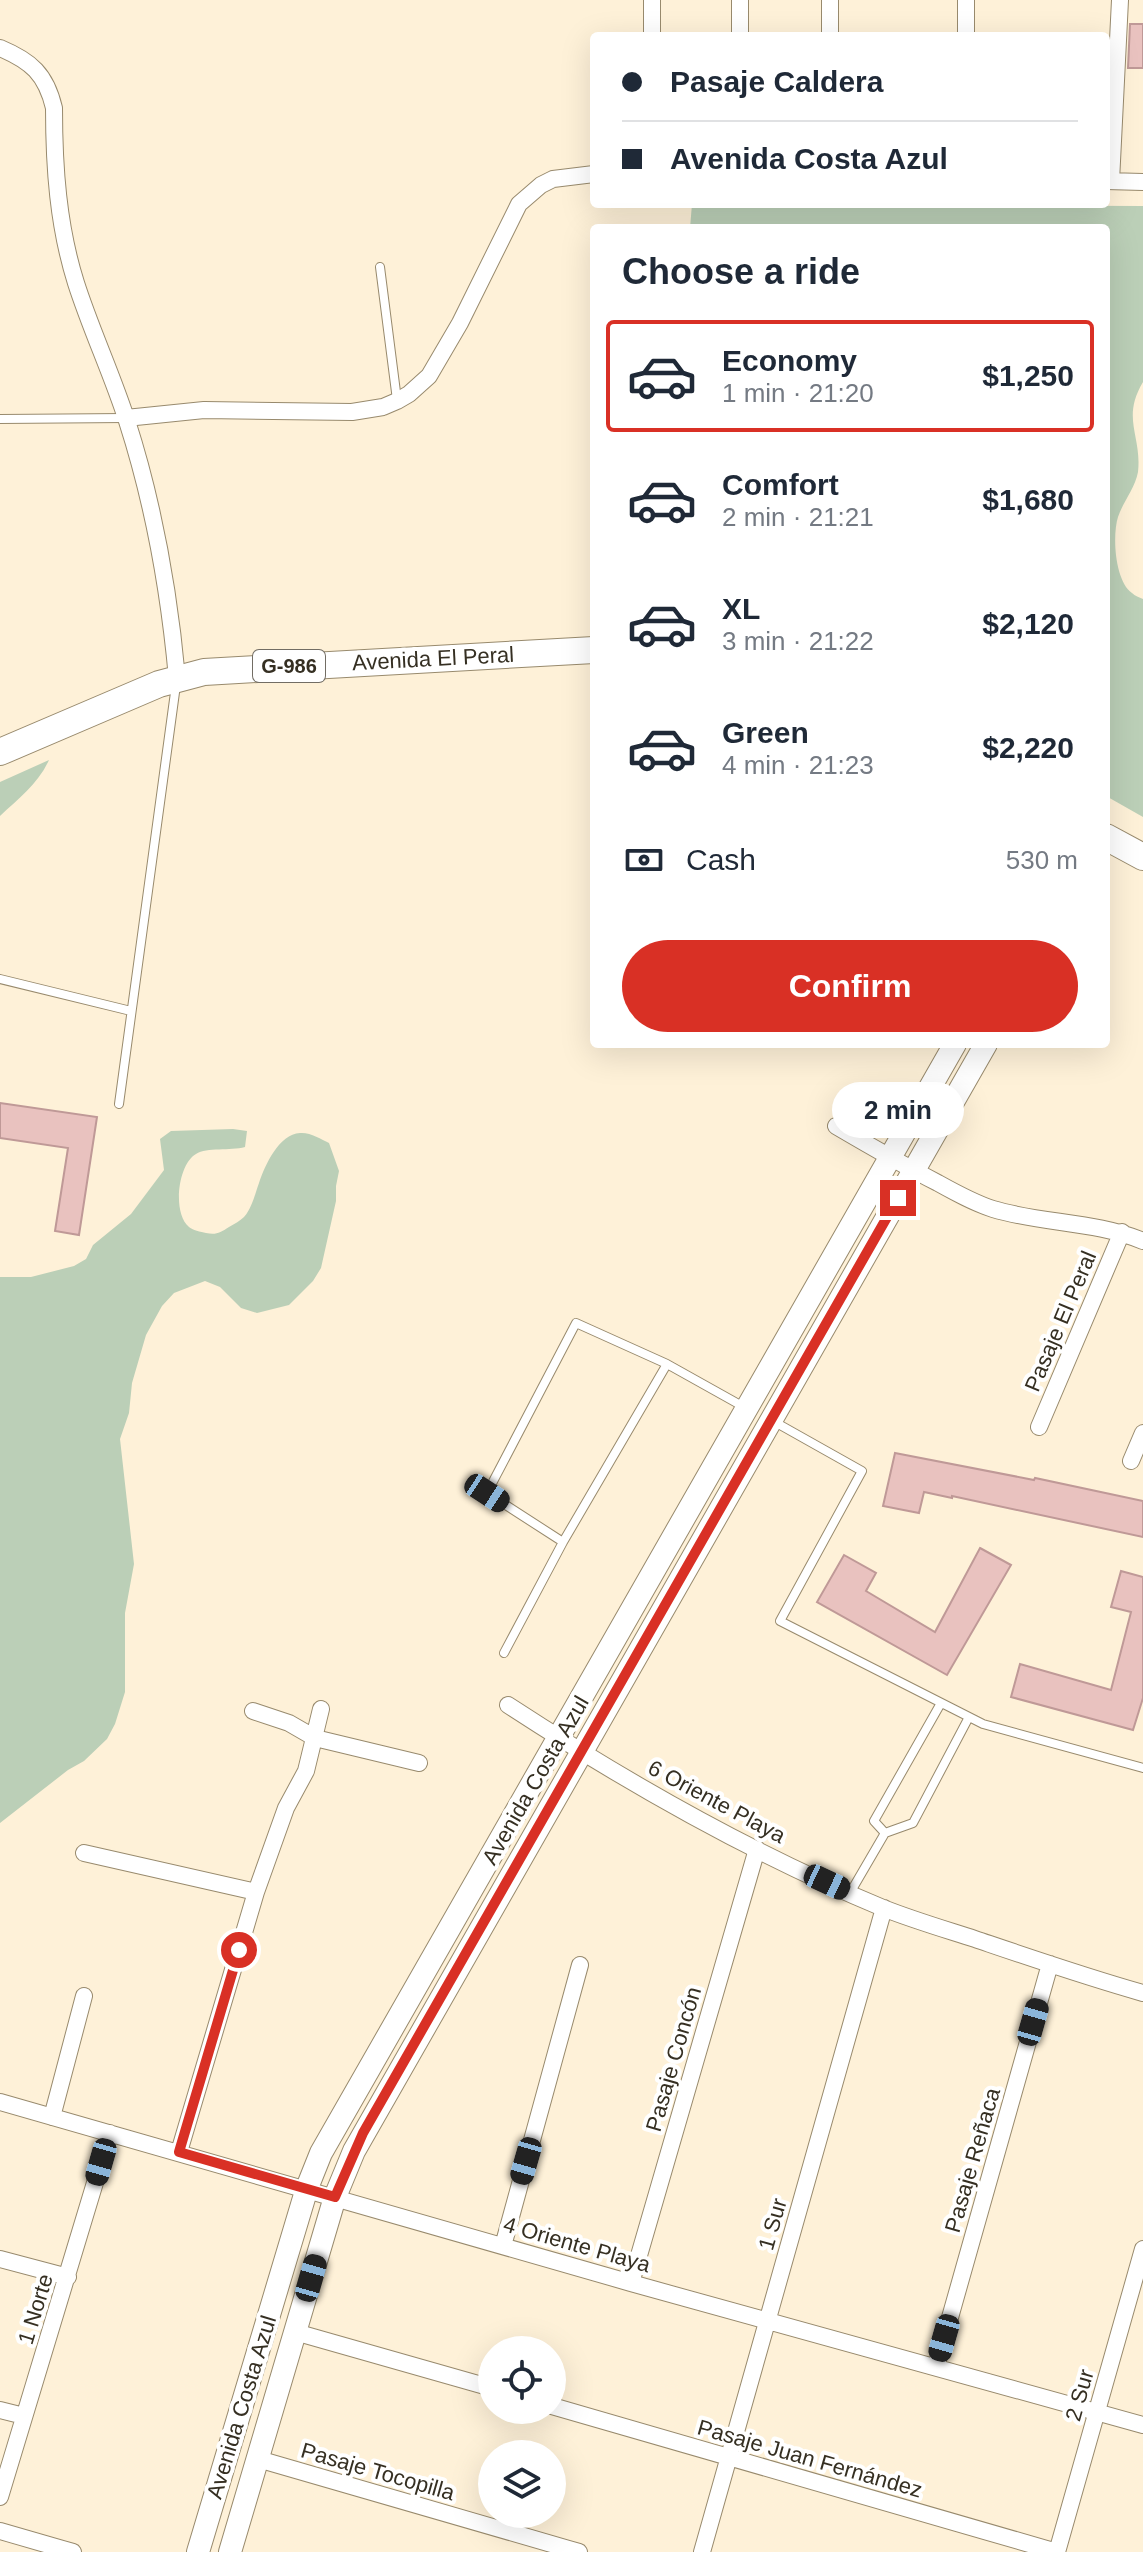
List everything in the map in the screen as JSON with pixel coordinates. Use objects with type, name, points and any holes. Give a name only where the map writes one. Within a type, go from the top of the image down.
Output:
[{"type":"main road","name":"Avenida El Peral","points":[[0,752],[177,678],[222,670],[590,650]]},
{"type":"main road","points":[[1110,839],[1143,857]]},
{"type":"street","points":[[652,0],[652,32]]},
{"type":"street","points":[[740,0],[740,32]]},
{"type":"street","points":[[830,0],[830,32]]},
{"type":"street","points":[[966,0],[966,32]]},
{"type":"street","points":[[1110,165],[1120,0]]},
{"type":"street","points":[[0,48],[31,65],[40,74],[51,96],[56,182],[67,249],[85,309],[126,418],[155,520],[177,678]]},
{"type":"street","points":[[126,418],[204,410],[352,412],[383,407],[397,401],[429,376],[460,323],[519,204],[553,179],[590,174]]},
{"type":"street","points":[[1110,181],[1143,182]]},
{"type":"street","name":"Avenida Costa Azul","points":[[198,2552],[307,2188],[330,2135],[953,1048]]},
{"type":"street","name":"Avenida Costa Azul","points":[[230,2552],[335,2197],[363,2133],[984,1048]]},
{"type":"street","points":[[836,1126],[889,1158],[994,1210],[1122,1232],[1143,1241]]},
{"type":"street","name":"Pasaje El Peral","points":[[1039,1427],[1122,1232]]},
{"type":"street","points":[[1131,1461],[1143,1433]]},
{"type":"street","name":"6 Oriente Playa","points":[[508,1705],[559,1739],[757,1849],[850,1893],[884,1908],[1143,1993]]},
{"type":"street","points":[[179,2152],[256,1892],[286,1808],[306,1771],[321,1709]]},
{"type":"street","points":[[253,1711],[289,1723],[315,1738],[419,1763]]},
{"type":"street","name":"Pasaje Concón","points":[[631,2283],[757,1849]]},
{"type":"street","points":[[84,1853],[256,1892]]},
{"type":"street","name":"1 Sur","points":[[702,2552],[884,1908]]},
{"type":"street","name":"Pasaje Reñaca","points":[[936,2367],[1050,1964]]},
{"type":"street","points":[[503,2246],[580,1965]]},
{"type":"street","points":[[52,2117],[84,1996]]},
{"type":"street","name":"4 Oriente Playa","points":[[0,2102],[631,2283],[1143,2425]]},
{"type":"street","name":"1 Norte","points":[[0,2497],[110,2133]]},
{"type":"street","name":"2 Sur","points":[[1057,2552],[1143,2249]]},
{"type":"street","points":[[0,2259],[68,2277]]},
{"type":"street","points":[[295,2332],[478,2384]]},
{"type":"street","points":[[0,2410],[24,2416]]},
{"type":"street","name":"Pasaje Juan Fernández","points":[[566,2410],[1057,2552]]},
{"type":"street","name":"Pasaje Tocopilla","points":[[258,2459],[579,2552]]},
{"type":"street","points":[[0,2531],[73,2552]]},
{"type":"lane","points":[[380,267],[397,401]]},
{"type":"lane","points":[[0,419],[126,418]]},
{"type":"lane","points":[[119,1104],[177,678]]},
{"type":"lane","points":[[0,979],[131,1011]]},
{"type":"lane","points":[[563,1542],[487,1493],[576,1323],[667,1364],[747,1408]]},
{"type":"lane","points":[[504,1653],[563,1542],[667,1364]]},
{"type":"lane","points":[[771,1420],[862,1471],[780,1621],[983,1724],[1143,1768]]},
{"type":"lane","points":[[885,1833],[874,1821],[941,1703]]},
{"type":"lane","points":[[850,1893],[885,1833],[913,1823],[969,1717]]},
{"type":"green space","points":[[1143,206],[1143,382],[1133,417],[1138,472],[1118,517],[1115,535],[1116,558],[1122,579],[1132,593],[1143,599],[1143,817],[1110,798],[1110,224],[690,224],[692,208]]},
{"type":"green space","points":[[49,760],[34,784],[0,816],[0,782]]},
{"type":"green space","points":[[171,1131],[247,1131],[245,1147],[201,1152],[190,1159],[185,1168],[179,1189],[180,1211],[184,1220],[192,1229],[213,1234],[239,1221],[249,1209],[265,1168],[279,1145],[292,1135],[311,1135],[329,1143],[339,1171],[336,1201],[321,1268],[313,1281],[289,1305],[257,1313],[241,1308],[220,1287],[205,1281],[174,1293],[162,1306],[146,1335],[132,1383],[129,1413],[120,1439],[134,1564],[125,1613],[125,1692],[115,1724],[107,1739],[84,1761],[0,1823],[0,1277],[31,1277],[74,1266],[86,1259],[93,1245],[131,1214],[164,1170],[160,1139]]},
{"type":"building","points":[[1130,24],[1143,24],[1143,68],[1128,68]]},
{"type":"building","points":[[0,1103],[97,1117],[79,1235],[55,1231],[68,1148],[0,1138]]},
{"type":"building","points":[[895,1453],[1143,1501],[1143,1537],[924,1492],[919,1513],[883,1506]]},
{"type":"building","points":[[980,1548],[1011,1565],[947,1675],[817,1602],[844,1555],[876,1573],[866,1591],[935,1632]]},
{"type":"building","points":[[1121,1571],[1143,1577],[1143,1698],[1133,1730],[1011,1697],[1020,1664],[1111,1690],[1131,1612],[1111,1607]]},
{"type":"route","points":[[239,1950],[179,2152],[335,2197],[363,2133],[898,1198]]}]
